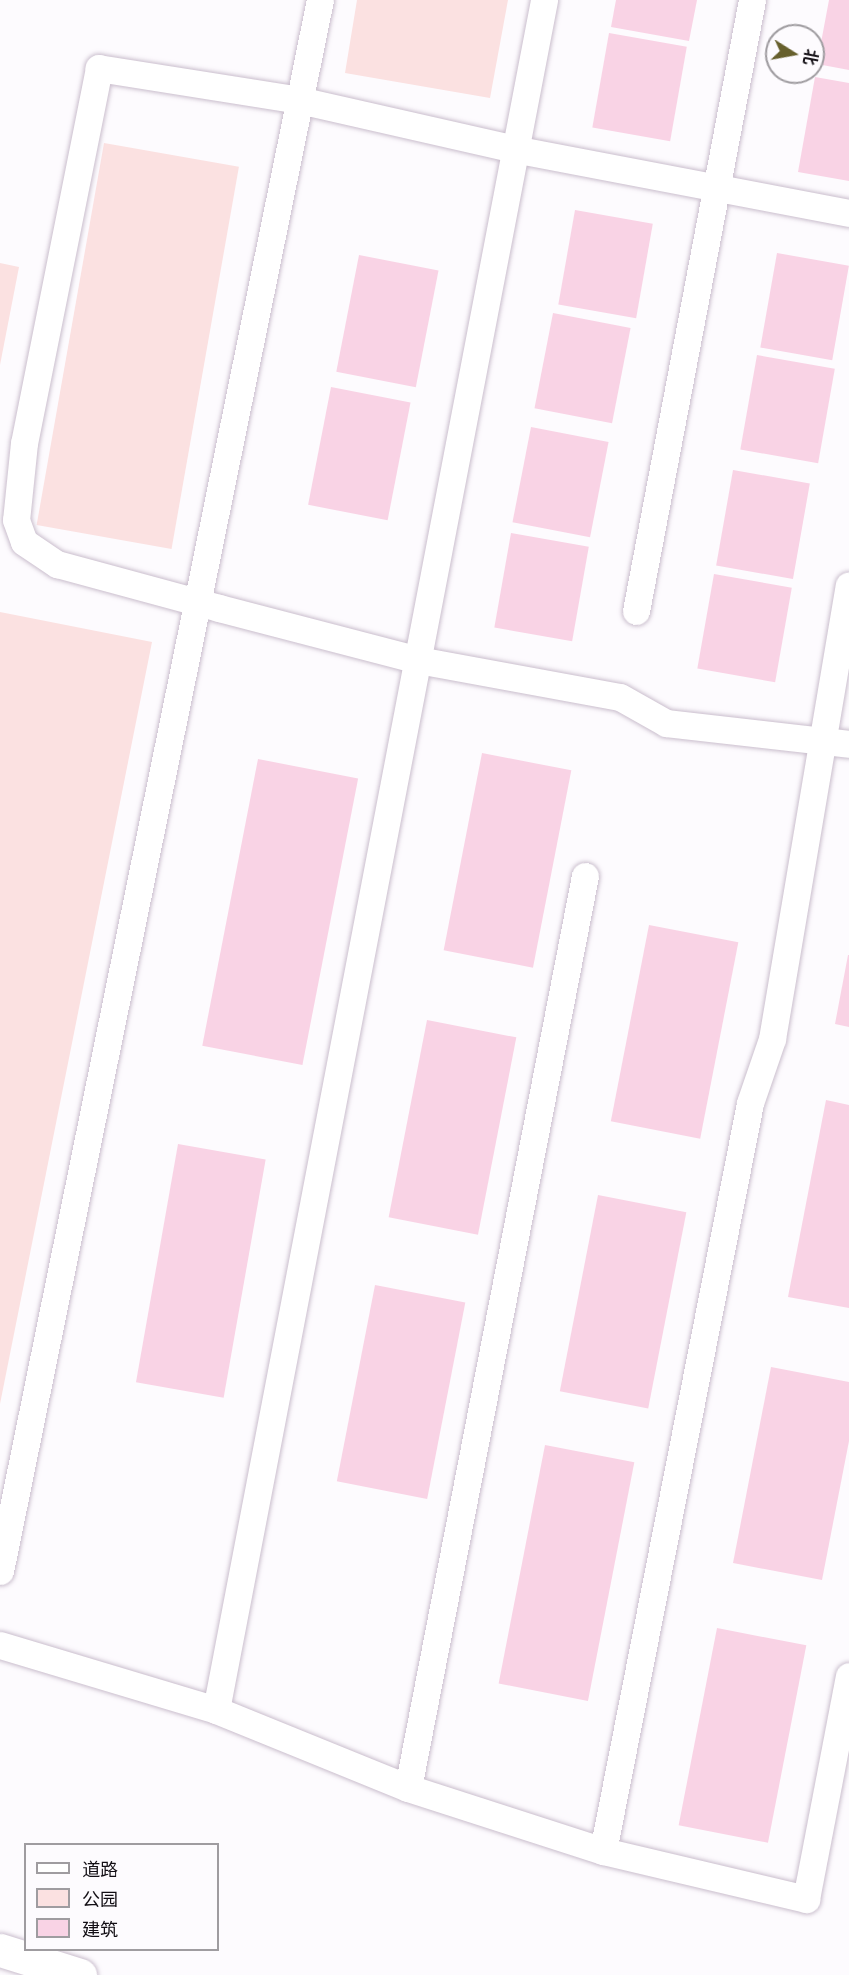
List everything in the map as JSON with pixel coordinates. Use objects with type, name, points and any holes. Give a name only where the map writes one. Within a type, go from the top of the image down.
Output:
[{"type":"street","points":[[0,1571],[320,0]]},
{"type":"street","points":[[216,1710],[544,0]]},
{"type":"street","points":[[636,610],[752,0]]},
{"type":"street","points":[[849,213],[515,149],[300,100],[99,68],[24,443],[16,520],[24,542],[57,564],[197,602],[418,660],[620,697],[666,723],[821,738],[849,744]]},
{"type":"street","points":[[603,1851],[750,1103],[772,1039],[821,738],[849,585]]},
{"type":"street","points":[[408,1788],[585,876]]},
{"type":"street","points":[[0,1645],[216,1710],[408,1788],[603,1851],[806,1899],[849,1676]]},
{"type":"street","points":[[0,1950],[81,1975]]},
{"type":"green space","points":[[357,0],[508,0],[490,98],[345,73]]},
{"type":"green space","points":[[104,143],[239,167],[172,549],[37,525]]},
{"type":"green space","points":[[0,263],[19,267],[0,365]]},
{"type":"green space","points":[[0,612],[152,642],[0,1404]]},
{"type":"building","points":[[616,0],[697,0],[689,41],[611,27]]},
{"type":"building","points":[[829,0],[849,0],[849,70],[825,66],[824,24]]},
{"type":"building","points":[[609,33],[687,47],[670,141],[592,128]]},
{"type":"building","points":[[825,79],[849,83],[849,181],[798,172],[814,84],[825,84]]},
{"type":"building","points":[[575,210],[653,224],[636,318],[558,305]]},
{"type":"building","points":[[777,253],[849,266],[832,360],[760,348]]},
{"type":"building","points":[[359,255],[439,270],[416,387],[336,372]]},
{"type":"building","points":[[553,313],[631,328],[612,423],[534,408]]},
{"type":"building","points":[[757,355],[835,369],[818,463],[740,450]]},
{"type":"building","points":[[331,387],[411,402],[388,520],[308,505]]},
{"type":"building","points":[[531,427],[609,442],[590,537],[512,522]]},
{"type":"building","points":[[733,470],[810,484],[793,579],[716,566]]},
{"type":"building","points":[[511,533],[589,547],[572,641],[494,628]]},
{"type":"building","points":[[714,574],[792,588],[775,682],[697,669]]},
{"type":"building","points":[[482,753],[571,770],[533,968],[444,950]]},
{"type":"building","points":[[258,759],[358,778],[302,1065],[202,1046]]},
{"type":"building","points":[[649,925],[738,942],[700,1139],[611,1121]]},
{"type":"building","points":[[849,955],[849,1027],[835,1024]]},
{"type":"building","points":[[427,1020],[516,1037],[478,1235],[389,1217]]},
{"type":"building","points":[[826,1100],[849,1105],[849,1308],[788,1297]]},
{"type":"building","points":[[178,1144],[266,1159],[224,1398],[136,1382]]},
{"type":"building","points":[[598,1195],[686,1212],[648,1408],[560,1391]]},
{"type":"building","points":[[375,1285],[465,1303],[427,1499],[337,1481]]},
{"type":"building","points":[[771,1367],[849,1382],[849,1441],[822,1580],[733,1563]]},
{"type":"building","points":[[545,1445],[634,1462],[588,1701],[499,1684]]},
{"type":"building","points":[[717,1628],[806,1645],[768,1843],[679,1825]]}]
